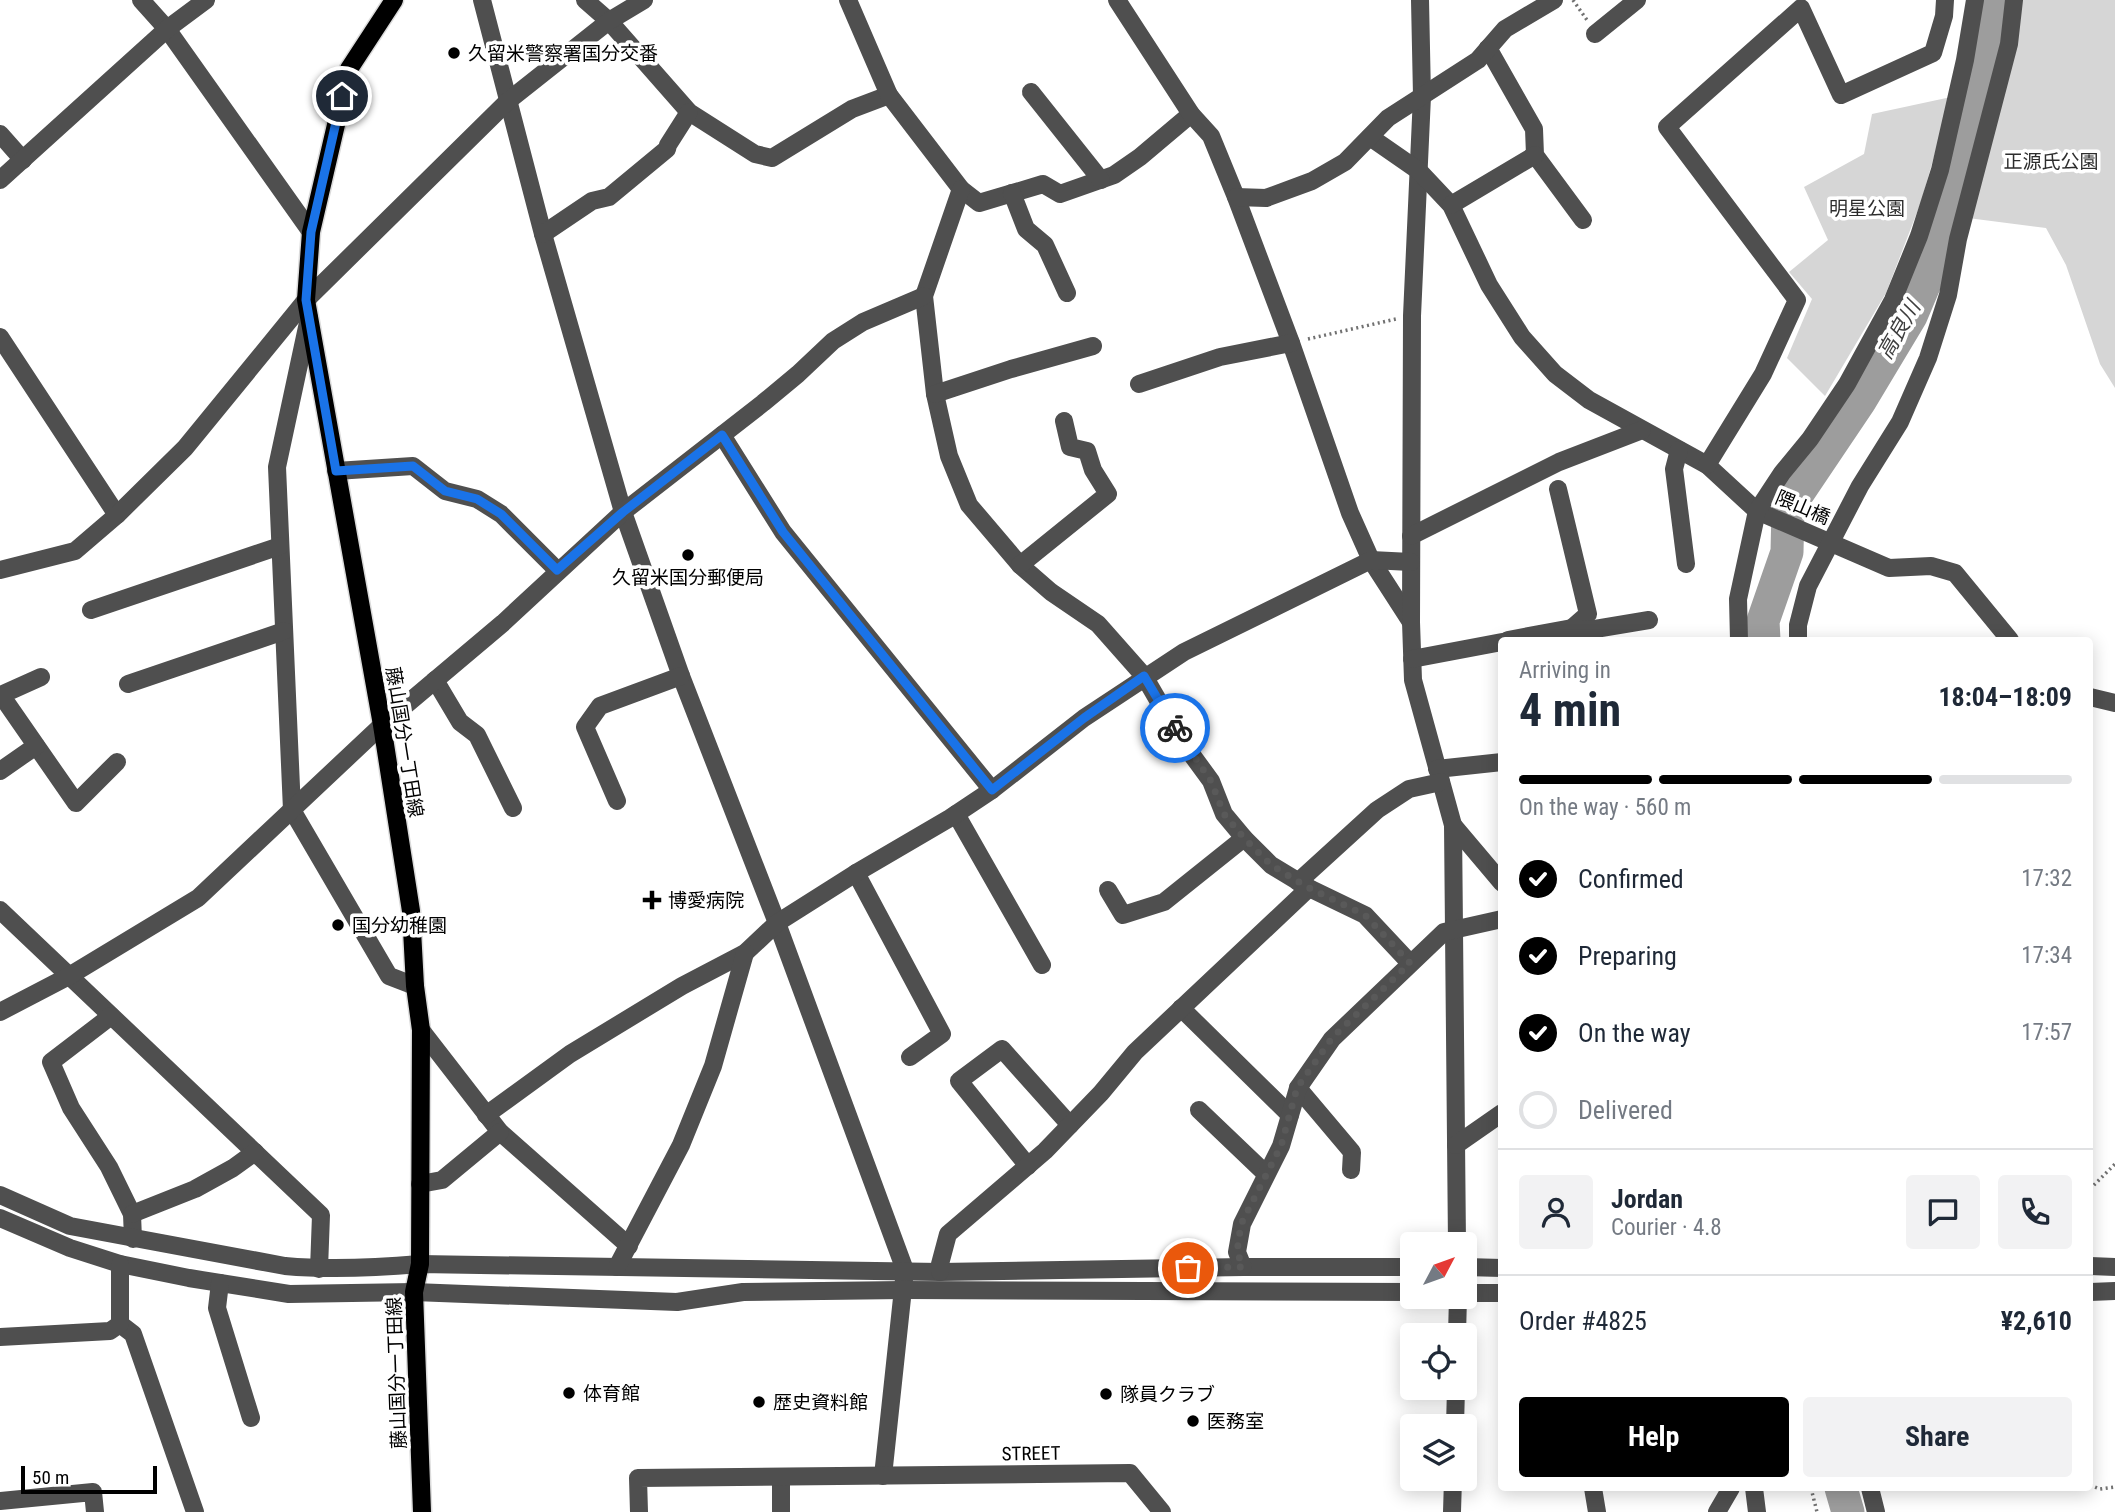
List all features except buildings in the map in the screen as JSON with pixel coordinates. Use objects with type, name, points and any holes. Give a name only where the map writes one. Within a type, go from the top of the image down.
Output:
[{"type":"main road","name":"藤山国分一丁田線","points":[[394,0],[349,69],[311,232],[306,300],[382,725],[411,911],[415,986],[421,1030],[420,1264],[414,1292],[422,1512]]},
{"type":"street","points":[[141,0],[167,29],[311,232]]},
{"type":"street","points":[[0,180],[167,29],[206,0]]},
{"type":"street","points":[[482,0],[543,234],[623,512],[681,676],[777,923],[905,1270],[883,1476],[638,1479],[639,1512]]},
{"type":"street","points":[[585,0],[610,21],[689,112],[755,154],[772,158],[852,109],[890,95]]},
{"type":"street","points":[[0,569],[75,551],[117,514],[185,448],[306,300],[508,101],[610,21],[644,0]]},
{"type":"street","points":[[848,0],[890,95],[961,188],[979,203],[1043,184],[1060,194],[1114,175],[1191,114]]},
{"type":"street","points":[[1117,0],[1191,114],[1210,136],[1291,343],[1350,513],[1371,560],[1411,622]]},
{"type":"street","points":[[1420,0],[1422,96],[1412,316],[1412,659],[1413,680],[1453,825],[1457,1232]]},
{"type":"street","points":[[1236,197],[1266,198],[1312,181],[1345,162],[1388,118],[1478,60],[1505,29],[1554,0]]},
{"type":"street","points":[[1595,34],[1637,0]]},
{"type":"street","points":[[1707,466],[1763,374],[1797,300],[1667,127],[1799,4],[1841,95],[1933,53],[1944,16],[1945,0]]},
{"type":"street","points":[[1739,637],[1738,599],[1757,511],[1847,384],[1893,300],[1919,236],[1940,170],[1965,60],[1975,0]]},
{"type":"street","points":[[1798,637],[1798,625],[1808,586],[1860,486],[1900,422],[1928,358],[1948,295],[1958,239],[2009,44],[2014,0]]},
{"type":"street","points":[[1488,48],[1534,129],[1535,155],[1583,220]]},
{"type":"street","points":[[1031,92],[1101,180]]},
{"type":"street","points":[[543,234],[592,201],[609,197],[667,149],[689,112]]},
{"type":"street","points":[[0,134],[23,160]]},
{"type":"street","name":"隈山橋","points":[[1370,136],[1419,171],[1451,205],[1489,285],[1522,337],[1555,374],[1589,400],[1707,466],[1757,511],[1889,568],[1931,566],[1955,573],[2008,637]]},
{"type":"street","points":[[1451,205],[1535,155]]},
{"type":"street","points":[[961,188],[924,296],[935,394],[949,457],[969,505],[1020,565],[1051,592],[1098,624],[1144,676],[1181,740],[1211,781],[1224,814],[1244,838],[1271,865],[1304,885],[1365,915],[1410,963]]},
{"type":"street","points":[[1012,193],[1026,229],[1045,246],[1067,293]]},
{"type":"street","points":[[0,1012],[69,976],[198,898],[382,725],[503,623],[557,570],[623,512],[798,374],[833,341],[863,322],[924,296]]},
{"type":"street","points":[[309,318],[277,467],[292,810],[389,976],[415,986]]},
{"type":"street","points":[[0,337],[117,514]]},
{"type":"street","points":[[1139,384],[1220,358],[1291,343]]},
{"type":"street","points":[[935,394],[1093,346]]},
{"type":"street","points":[[1020,565],[1108,494],[1093,470],[1087,451],[1070,447],[1064,421]]},
{"type":"street","points":[[1411,536],[1559,461],[1642,430]]},
{"type":"street","points":[[722,435],[783,532],[992,790]]},
{"type":"street","points":[[1679,450],[1674,469],[1686,564]]},
{"type":"street","points":[[336,471],[413,466],[445,491],[477,499],[501,514],[557,570]]},
{"type":"street","points":[[1559,489],[1588,614],[1572,628]]},
{"type":"street","points":[[91,610],[280,546]]},
{"type":"street","points":[[486,1115],[570,1054],[682,986],[745,953],[777,923],[956,814],[992,790],[1084,718],[1184,652],[1371,560],[1411,562]]},
{"type":"street","points":[[1524,637],[1572,628],[1589,631],[1649,620]]},
{"type":"street","points":[[128,684],[284,631]]},
{"type":"street","points":[[1412,659],[1498,643]]},
{"type":"street","points":[[617,801],[585,727],[600,706],[681,676]]},
{"type":"street","points":[[41,677],[1,695],[76,803],[117,762]]},
{"type":"street","points":[[435,680],[460,722],[477,735],[513,808]]},
{"type":"street","points":[[2093,698],[2115,702]]},
{"type":"street","points":[[0,771],[36,746]]},
{"type":"street","points":[[940,1272],[948,1234],[1028,1166],[1070,1125],[1135,1052],[1377,810],[1409,789],[1439,776],[1498,763]]},
{"type":"street","points":[[956,814],[1042,965]]},
{"type":"street","points":[[1453,825],[1498,878]]},
{"type":"street","points":[[1108,890],[1123,915],[1164,902],[1244,838]]},
{"type":"street","points":[[856,873],[942,1034],[910,1058]]},
{"type":"street","points":[[0,910],[321,1215],[319,1269]]},
{"type":"street","points":[[1243,1267],[1237,1252],[1241,1224],[1281,1146],[1297,1088],[1332,1038],[1444,932],[1498,920]]},
{"type":"street","points":[[617,1266],[681,1145],[713,1066],[745,953]]},
{"type":"street","points":[[1181,1008],[1290,1115]]},
{"type":"street","points":[[111,1016],[51,1062],[71,1108],[109,1167],[132,1214],[133,1238]]},
{"type":"street","points":[[421,1030],[500,1132],[629,1246]]},
{"type":"street","points":[[1028,1166],[959,1081],[1002,1049],[1070,1125]]},
{"type":"street","points":[[1297,1088],[1352,1152],[1351,1170]]},
{"type":"street","points":[[1199,1110],[1266,1174]]},
{"type":"street","points":[[1456,1145],[1498,1116]]},
{"type":"street","points":[[420,1184],[442,1180],[500,1132]]},
{"type":"street","points":[[132,1214],[195,1189],[255,1152]]},
{"type":"street","points":[[0,1195],[71,1226],[285,1266],[319,1269],[364,1269],[420,1264],[940,1272],[1243,1267],[1400,1268]]},
{"type":"street","points":[[0,1219],[70,1248],[120,1264],[289,1294],[414,1292],[677,1302],[743,1292],[903,1290],[1400,1293]]},
{"type":"street","points":[[120,1264],[121,1324],[133,1334],[195,1512]]},
{"type":"street","points":[[2093,1266],[2115,1267]]},
{"type":"street","points":[[1477,1268],[1498,1268]]},
{"type":"street","points":[[220,1283],[217,1308],[251,1418]]},
{"type":"street","points":[[2093,1292],[2115,1291]]},
{"type":"street","points":[[1477,1293],[1498,1293]]},
{"type":"street","points":[[0,1336],[110,1331],[121,1324]]},
{"type":"street","name":"STREET","points":[[883,1476],[1130,1473],[1162,1512]]},
{"type":"street","points":[[781,1477],[781,1512]]},
{"type":"street","points":[[1452,1512],[1453,1491]]},
{"type":"street","points":[[1594,1491],[1597,1512]]},
{"type":"street","points":[[1717,1512],[1729,1491]]},
{"type":"street","points":[[1754,1491],[1757,1512]]},
{"type":"street","points":[[1871,1491],[1876,1512]]},
{"type":"street","points":[[0,1501],[93,1492],[95,1512]]},
{"type":"path","points":[[1573,0],[1595,34]]},
{"type":"path","points":[[1291,343],[1412,316]]},
{"type":"path","points":[[2093,1186],[2115,1164]]},
{"type":"path","points":[[2093,1486],[2100,1489],[2115,1487]]},
{"type":"path","points":[[1812,1491],[1817,1512]]},
{"type":"green space","name":"正源氏公園","points":[[2013,0],[2115,0],[2115,388],[2100,364],[2066,265],[2046,228],[1968,218]]},
{"type":"green space","name":"明星公園","points":[[1951,97],[1921,202],[1886,293],[1825,396],[1787,358],[1812,299],[1789,272],[1828,240],[1804,187],[1864,154],[1872,114]]},
{"type":"waterway","name":"高良川","points":[[1764,637],[1763,621],[1787,552],[1788,508],[1860,401],[1911,316],[1936,257],[1952,188],[1991,50],[1998,0]]},
{"type":"waterway","name":"高良川","points":[[1842,1491],[1848,1512]]},
{"type":"way so far","points":[[1175,728],[1211,781],[1224,814],[1271,865],[1309,888],[1365,915],[1410,963],[1332,1038],[1297,1088],[1281,1146],[1241,1224],[1237,1252],[1243,1267],[1188,1268]]},
{"type":"place","name":"久留米警察署国分交番","points":[[454,53]]},
{"type":"place","name":"久留米国分郵便局","points":[[688,555]]},
{"type":"place","name":"博愛病院","points":[[652,900]]},
{"type":"place","name":"国分幼稚園","points":[[338,925]]},
{"type":"place","name":"体育館","points":[[569,1393]]},
{"type":"place","name":"隊員クラブ","points":[[1106,1394]]},
{"type":"place","name":"歴史資料館","points":[[759,1402]]},
{"type":"place","name":"医務室","points":[[1193,1421]]},
{"type":"route","points":[[342,96],[311,232],[306,300],[336,471],[413,466],[445,491],[477,499],[501,514],[557,570],[623,512],[722,435],[783,532],[992,790],[1084,718],[1144,676],[1175,728]]}]
